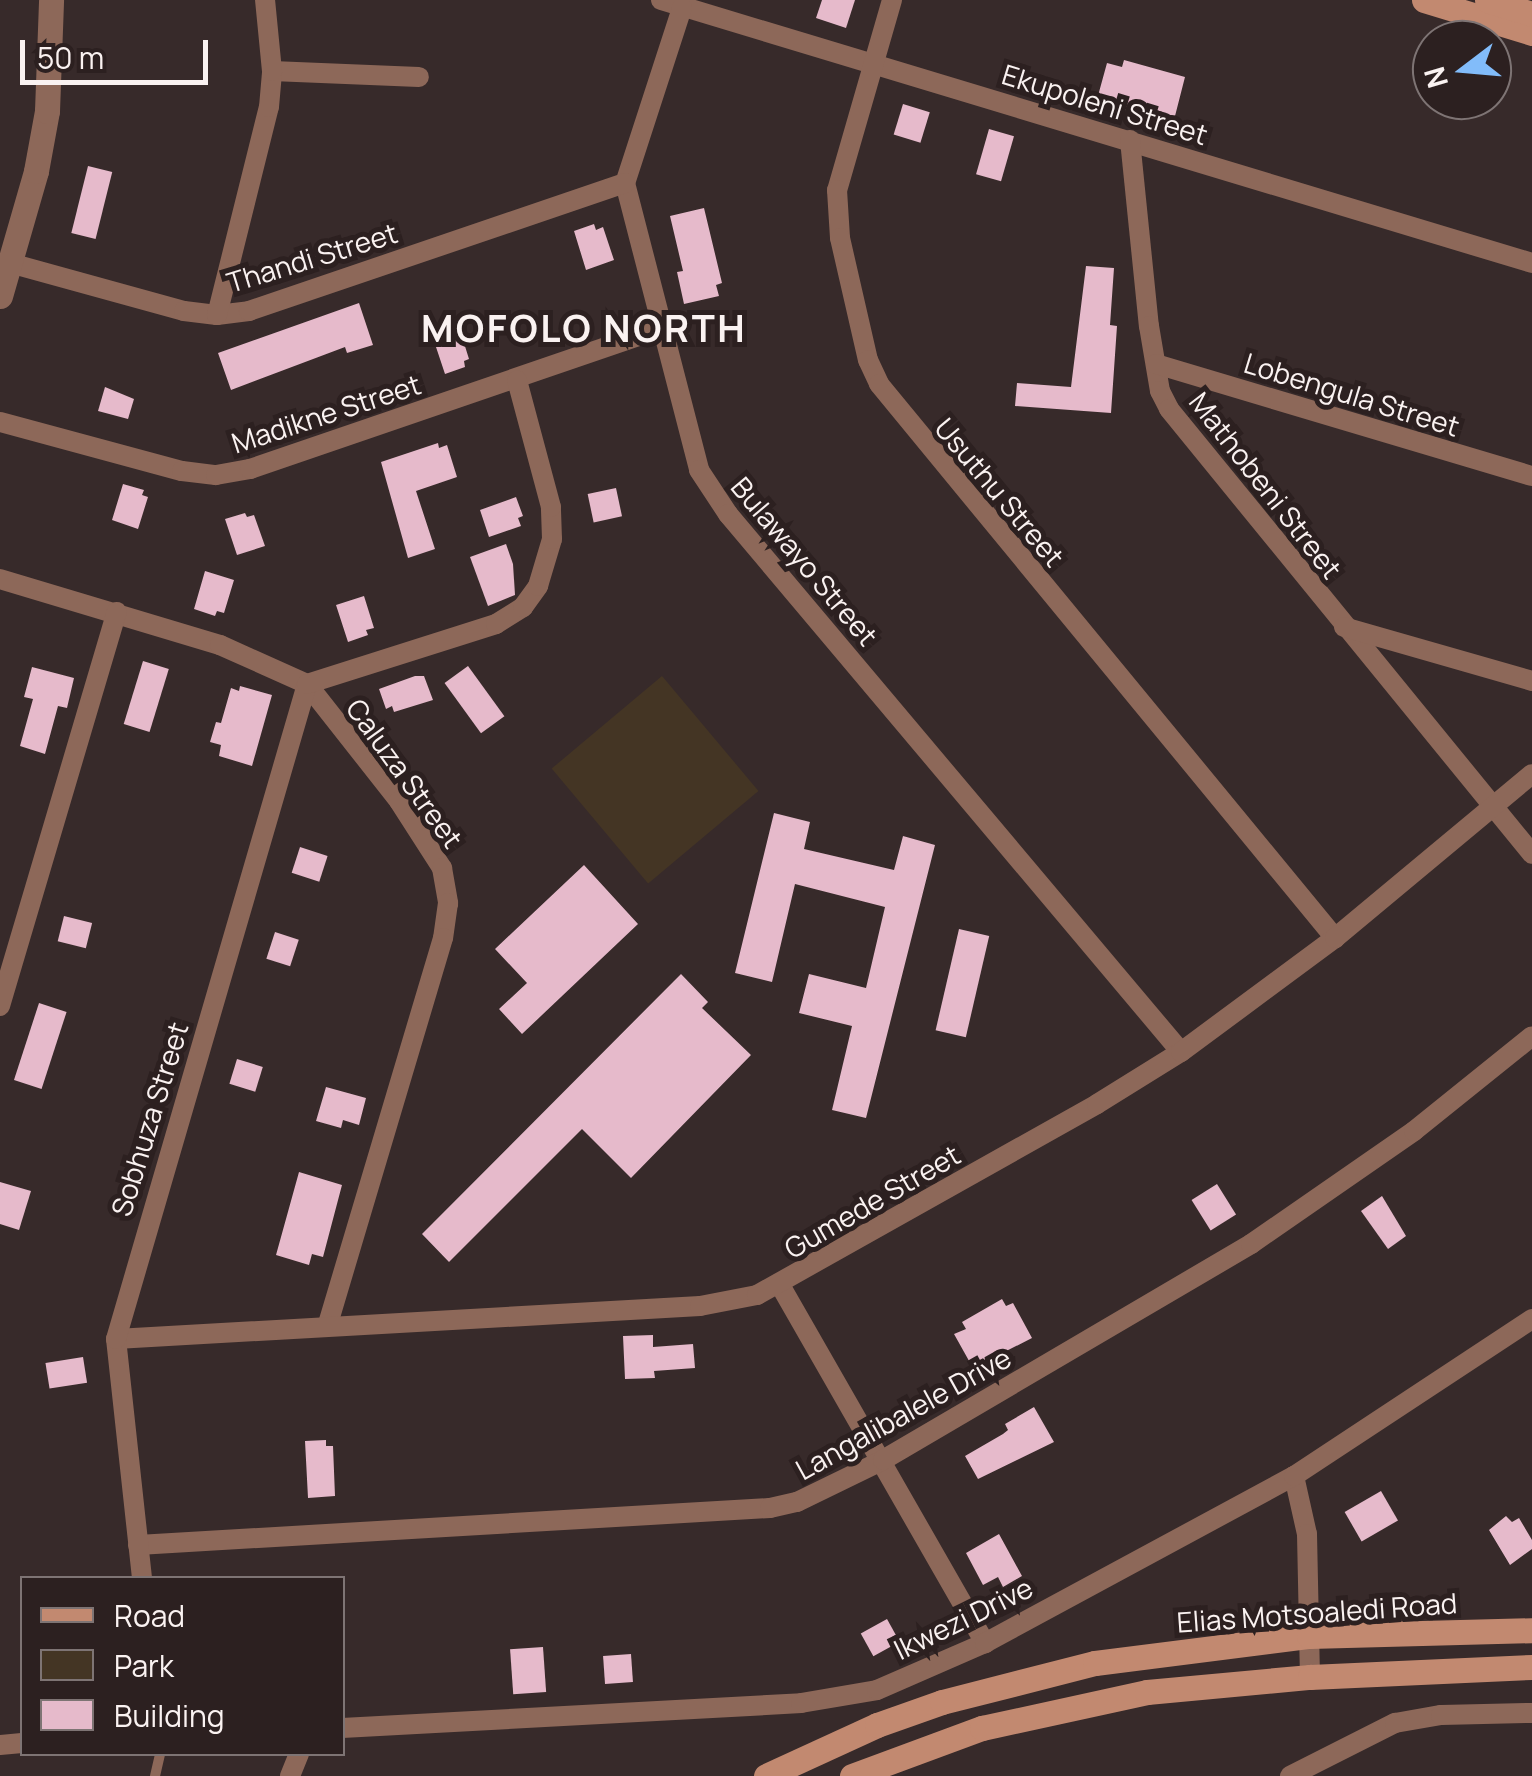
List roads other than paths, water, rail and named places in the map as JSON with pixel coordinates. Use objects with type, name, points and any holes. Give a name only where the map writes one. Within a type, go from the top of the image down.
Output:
[{"type":"main road","points":[[1424,0],[1532,33]]},
{"type":"main road","points":[[1488,0],[1532,14]]},
{"type":"main road","name":"Elias Motsoaledi Road","points":[[766,1776],[877,1726],[1002,1684],[1162,1652],[1310,1636],[1532,1630]]},
{"type":"main road","points":[[852,1776],[982,1728],[1099,1701],[1310,1677],[1532,1667]]},
{"type":"street","points":[[0,296],[48,111],[51,0]]},
{"type":"street","points":[[217,314],[263,146],[272,70],[265,0]]},
{"type":"street","name":"Ekupoleni Street","points":[[661,0],[1532,263]]},
{"type":"street","name":"Usuthu Street","points":[[892,0],[842,168],[838,214],[868,360],[878,384],[1335,938]]},
{"type":"street","points":[[625,183],[682,8]]},
{"type":"street","points":[[272,70],[419,78]]},
{"type":"street","name":"Mathobeni Street","points":[[1130,140],[1160,391],[1178,424],[1532,854]]},
{"type":"street","name":"Thandi Street","points":[[10,263],[184,311],[248,311],[625,183]]},
{"type":"street","name":"Bulawayo Street","points":[[625,183],[692,453],[709,489],[1180,1052]]},
{"type":"street","name":"Madikne Street","points":[[0,422],[182,471],[216,475],[250,468],[518,380],[663,328]]},
{"type":"street","name":"Lobengula Street","points":[[1156,364],[1532,476]]},
{"type":"street","points":[[306,684],[496,624],[523,607],[538,586],[552,539],[551,507],[518,380]]},
{"type":"street","name":"Caluza Street","points":[[0,579],[220,645],[306,684],[399,801],[442,868],[448,902],[442,938],[327,1326]]},
{"type":"street","points":[[0,1006],[117,612]]},
{"type":"street","points":[[1344,626],[1532,682]]},
{"type":"street","name":"Sobhuza Street","points":[[142,1576],[116,1339],[306,684]]},
{"type":"street","name":"Gumede Street","points":[[116,1339],[700,1306],[732,1302],[780,1285],[1180,1052],[1335,938],[1532,774]]},
{"type":"street","name":"Langalibalele Drive","points":[[138,1545],[770,1508],[825,1492],[1306,1210],[1414,1131],[1532,1036]]},
{"type":"street","points":[[780,1285],[984,1643]]},
{"type":"street","name":"Ikwezi Drive","points":[[345,1728],[847,1698],[984,1643],[1294,1476],[1532,1319]]},
{"type":"street","points":[[1294,1476],[1308,1534],[1310,1677]]},
{"type":"street","points":[[1290,1776],[1382,1727],[1408,1720],[1532,1713]]},
{"type":"district","name":"MOFOLO NORTH","points":[[584,328]]}]
